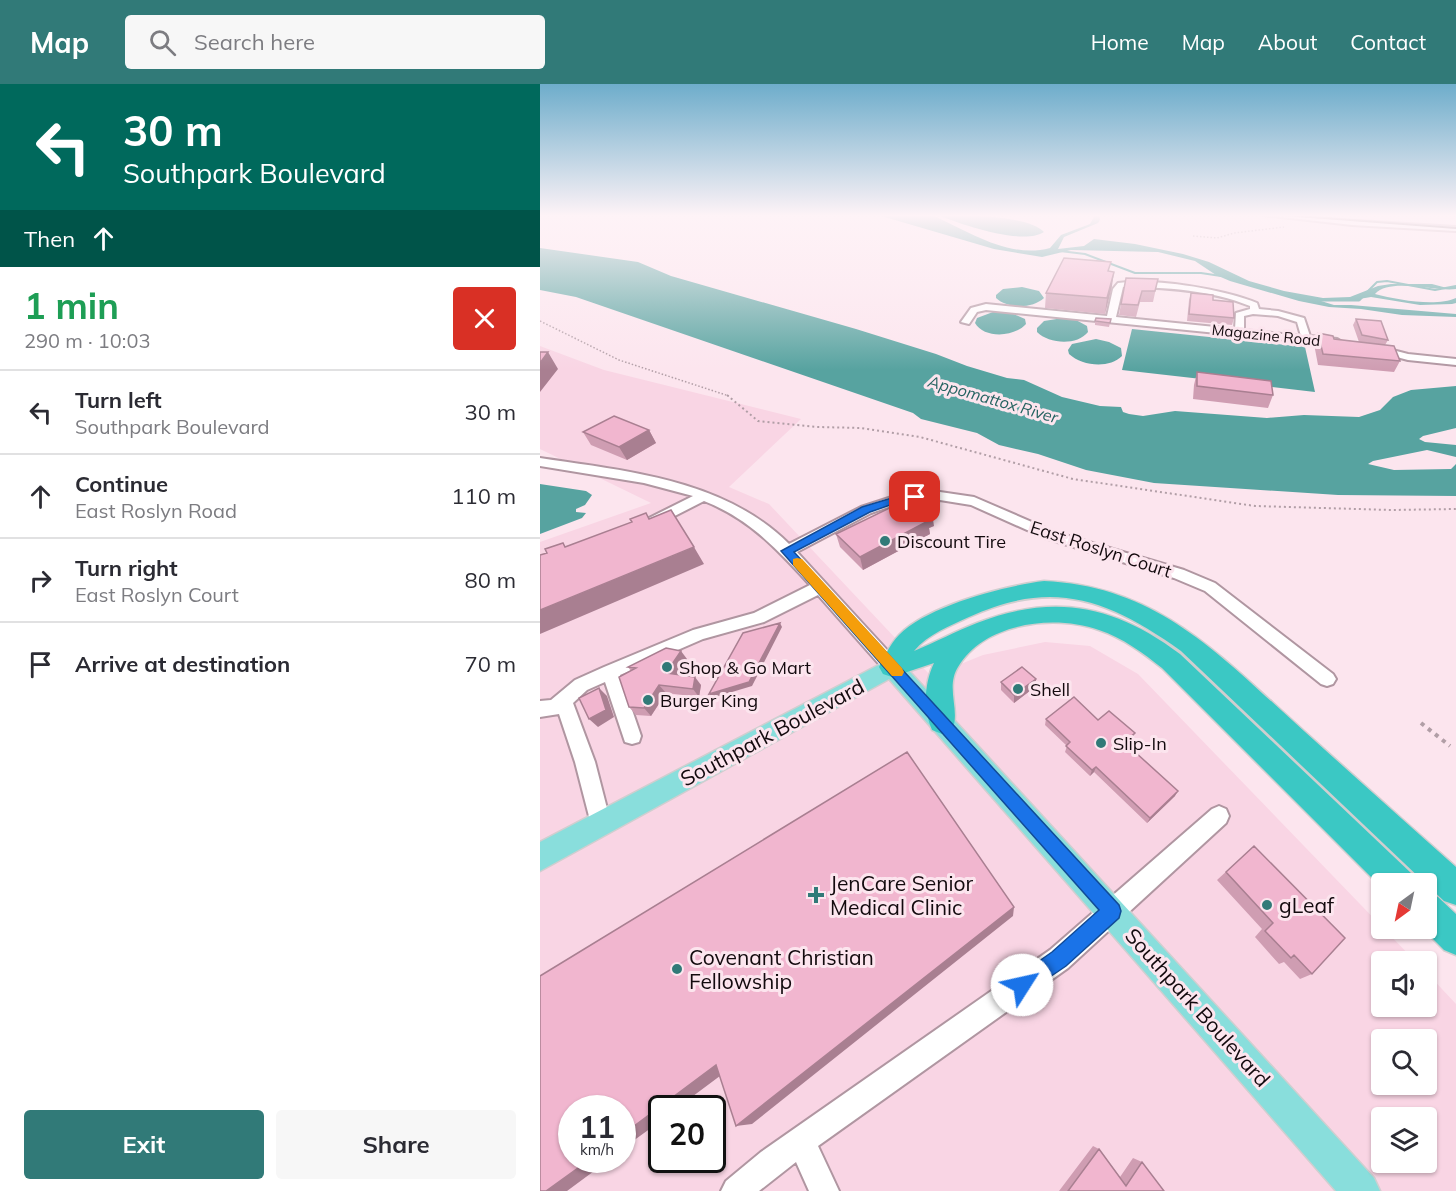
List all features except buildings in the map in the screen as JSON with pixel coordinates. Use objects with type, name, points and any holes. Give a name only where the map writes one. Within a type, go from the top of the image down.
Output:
[{"type":"highway","points":[[892,667],[900,650],[912,635],[996,596],[1023,590],[1054,589],[1082,592],[1120,601],[1142,612],[1190,644],[1456,889]]},
{"type":"highway","points":[[892,667],[920,659],[1011,619],[1055,613],[1100,620],[1138,636],[1171,661],[1389,873]]},
{"type":"highway","points":[[942,722],[938,698],[941,674],[949,658],[973,635]]},
{"type":"highway","points":[[1437,920],[1456,938]]},
{"type":"main road","name":"Southpark Boulevard","points":[[540,857],[892,667],[1360,1191]]},
{"type":"street","points":[[1111,319],[1117,289],[1121,285],[1167,287],[1230,296],[1254,305],[1255,312]]},
{"type":"street","name":"Magazine Road","points":[[966,322],[974,310],[986,307],[1240,332],[1337,339]]},
{"type":"street","points":[[1240,332],[1239,315],[1255,312],[1286,315],[1301,320],[1306,338]]},
{"type":"street","points":[[1368,347],[1408,357],[1456,362]]},
{"type":"street","points":[[540,462],[594,470],[703,496],[742,514],[760,526],[787,551],[892,667]]},
{"type":"street","points":[[641,525],[679,510],[703,496]]},
{"type":"street","name":"East Roslyn Court","points":[[787,551],[866,510],[895,500],[940,496],[974,501],[1044,532],[1179,574],[1210,587],[1327,679]]},
{"type":"street","points":[[548,708],[580,685],[699,634],[746,622],[820,587]]},
{"type":"street","points":[[610,672],[632,736]]},
{"type":"street","points":[[548,708],[566,705],[585,762],[601,824]]},
{"type":"street","points":[[736,1191],[801,1142],[1059,959],[1219,816]]},
{"type":"street","points":[[801,1142],[824,1191]]},
{"type":"path","points":[[540,321],[619,360],[726,394],[758,421],[817,428],[861,428],[920,437],[1073,479],[1255,506],[1391,510],[1456,509]]},
{"type":"path","points":[[1421,723],[1450,746]]},
{"type":"shaded area","points":[[540,346],[604,370],[801,419],[729,487],[769,504],[931,676],[983,655],[1045,642],[1090,646],[1138,674],[1371,915],[1371,939],[1394,939],[1405,951],[1371,951],[1371,1017],[1437,1017],[1437,984],[1456,1004],[1456,1191],[540,1191],[540,542],[651,503],[540,449]]},
{"type":"water","name":"Appomattox River","points":[[540,267],[649,267],[671,276],[856,329],[967,366],[1007,378],[1024,380],[1062,397],[1100,406],[1121,407],[1123,412],[1143,416],[1175,411],[1267,418],[1304,415],[1359,417],[1380,410],[1393,397],[1411,390],[1456,386],[1456,428],[1419,439],[1425,442],[1456,445],[1456,457],[1427,450],[1368,464],[1394,470],[1451,469],[1456,464],[1456,496],[1338,495],[1154,483],[1086,470],[1038,454],[999,445],[977,433],[921,419],[913,413],[576,297],[540,290]]},
{"type":"water","points":[[1203,267],[1219,267],[1249,281],[1284,291],[1323,298],[1350,297],[1378,286],[1391,284],[1432,284],[1447,288],[1456,286],[1456,289],[1447,289],[1391,286],[1375,294],[1428,302],[1448,301],[1456,298],[1456,303],[1452,304],[1420,305],[1371,297],[1347,301],[1321,301],[1334,305],[1456,314],[1456,317],[1402,315],[1329,307],[1299,301],[1216,275]]},
{"type":"water","points":[[1022,287],[1039,291],[1044,298],[1027,306],[1013,306],[996,298],[996,295],[1003,289]]},
{"type":"water","points":[[993,312],[1009,312],[1025,319],[1026,324],[1015,332],[1007,334],[985,332],[975,323],[977,318]]},
{"type":"water","points":[[1063,318],[1076,320],[1087,326],[1088,332],[1077,340],[1063,342],[1048,339],[1037,332],[1037,328],[1044,321]]},
{"type":"water","points":[[1132,329],[1305,347],[1315,392],[1122,370]]},
{"type":"water","points":[[1096,339],[1121,348],[1122,356],[1110,363],[1096,364],[1081,361],[1069,354],[1068,350],[1072,344]]},
{"type":"water","points":[[540,484],[586,491],[592,495],[585,505],[576,509],[576,512],[586,513],[582,518],[540,534]]},
{"type":"waterway","points":[[1118,267],[1135,273],[1201,273],[1221,276]]},
{"type":"waterway","points":[[1314,300],[1359,300],[1377,282],[1387,281],[1435,290],[1456,286]]},
{"type":"slow traffic","points":[[797,562],[897,672]]},
{"type":"place","name":"Discount Tire","points":[[885,541]]},
{"type":"place","name":"Shop & Go Mart","points":[[667,667]]},
{"type":"place","name":"Shell","points":[[1018,689]]},
{"type":"place","name":"Burger King","points":[[648,700]]},
{"type":"place","name":"Slip-In","points":[[1101,743]]},
{"type":"place","name":"JenCare Senior Medical Clinic","points":[[816,895]]},
{"type":"place","name":"gLeaf","points":[[1267,905]]},
{"type":"place","name":"Covenant Christian Fellowship","points":[[677,969]]},
{"type":"route","points":[[915,497],[895,500],[866,510],[787,551],[1112,911],[1059,959],[1022,985]]}]
